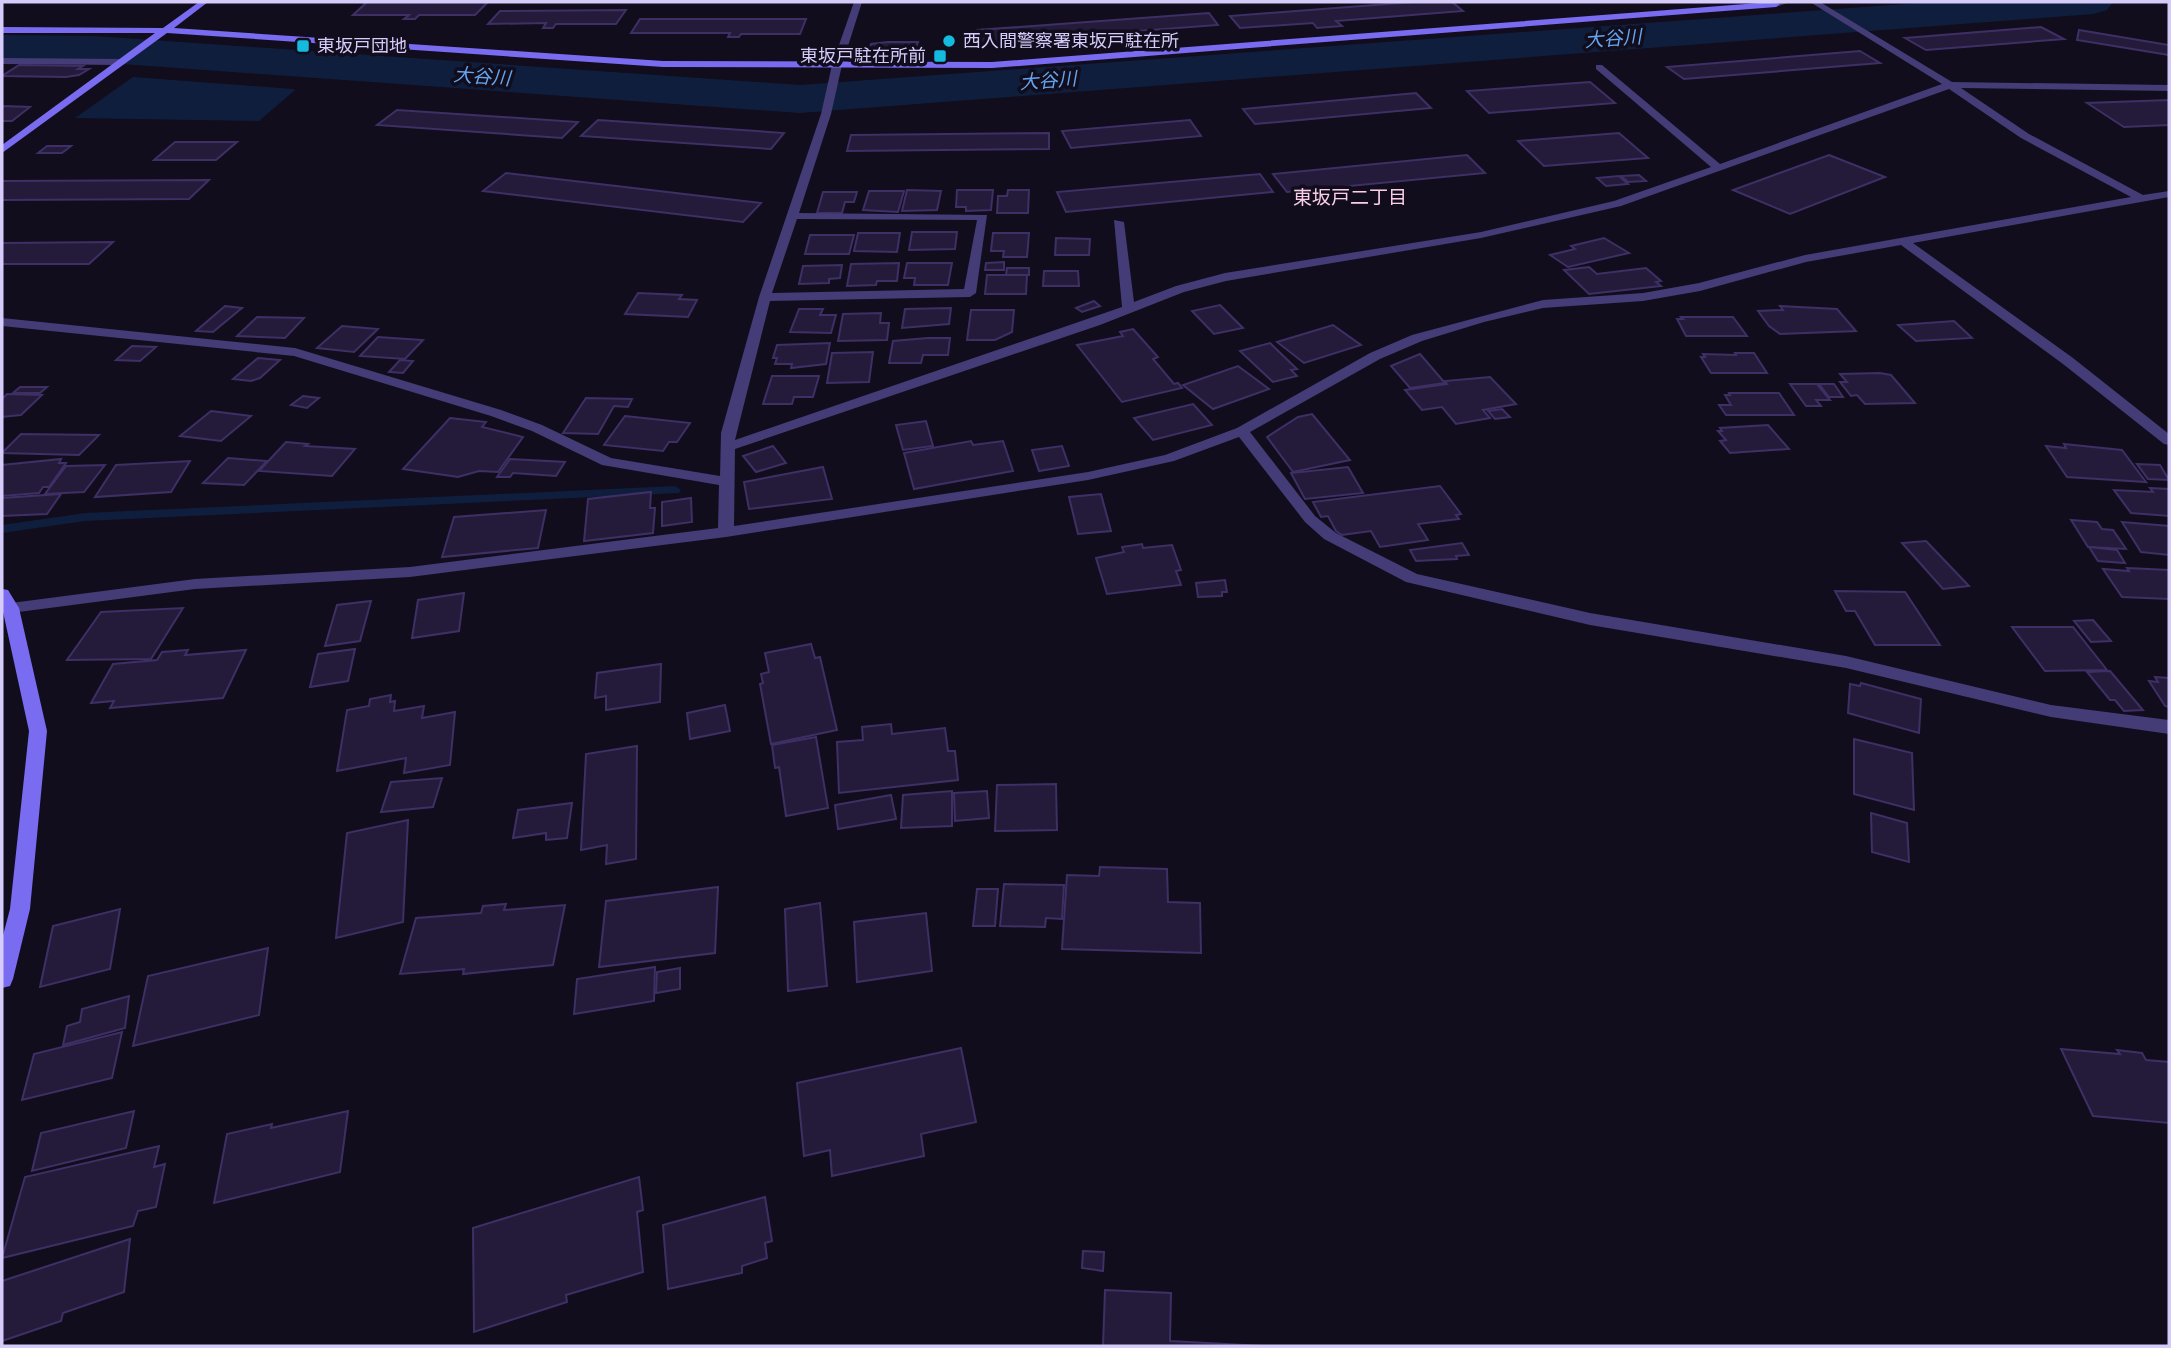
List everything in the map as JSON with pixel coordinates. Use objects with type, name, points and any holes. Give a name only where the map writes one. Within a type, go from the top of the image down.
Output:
[{"type":"street","points":[[2,150],[204,2]]},
{"type":"street","points":[[726,532],[728,433],[765,297],[827,114],[837,65],[858,2]]},
{"type":"street","points":[[1814,2],[1950,85],[2025,136],[2140,198]]},
{"type":"street","points":[[2,30],[200,31],[663,64],[1020,64],[1781,3]]},
{"type":"street","points":[[2,61],[121,62]]},
{"type":"street","points":[[1599,67],[1719,168]]},
{"type":"street","points":[[728,447],[1180,289],[1225,277],[1556,220],[1617,204],[1950,85],[2169,88]]},
{"type":"street","points":[[2,979],[20,909],[38,731],[5,604],[195,584],[410,572],[726,532],[1088,476],[1169,458],[1242,430],[1375,356],[1417,338],[1480,318],[1544,304],[1643,297],[1700,287],[1805,260],[2169,194]]},
{"type":"street","points":[[765,297],[970,293],[983,217],[792,216]]},
{"type":"street","points":[[1118,222],[1129,309]]},
{"type":"street","points":[[1904,242],[2068,361],[2169,441]]},
{"type":"street","points":[[2,322],[295,352],[496,413],[537,428],[607,462],[727,482]]},
{"type":"street","points":[[1242,430],[1320,528],[1365,557],[1412,578],[1591,619],[1846,662],[2051,711],[2169,727]]},
{"type":"water","points":[[133,77],[295,90],[259,121],[75,118]]},
{"type":"building","points":[[367,2],[488,2],[475,15],[419,15],[415,19],[404,19],[409,15],[353,15]]},
{"type":"building","points":[[1414,2],[1452,2],[1463,11],[1336,21],[1342,26],[1317,28],[1313,23],[1240,28],[1230,16]]},
{"type":"building","points":[[626,10],[616,24],[556,24],[553,28],[543,28],[546,23],[488,24],[500,11]]},
{"type":"building","points":[[1209,13],[1218,25],[1086,35],[1089,41],[1065,43],[1062,37],[983,43],[977,30]]},
{"type":"building","points":[[640,19],[806,19],[800,34],[741,34],[739,37],[728,37],[730,33],[631,33]]},
{"type":"building","points":[[2041,27],[2064,39],[1926,50],[1905,38]]},
{"type":"building","points":[[2079,30],[2169,45],[2169,55],[2077,40]]},
{"type":"building","points":[[918,42],[915,51],[868,55],[871,44]]},
{"type":"building","points":[[1860,51],[1880,63],[1684,79],[1667,67]]},
{"type":"building","points":[[19,65],[83,66],[78,69],[89,69],[79,75],[66,77],[2,76]]},
{"type":"building","points":[[1590,82],[1615,103],[1489,113],[1467,91]]},
{"type":"building","points":[[1416,93],[1431,108],[1255,124],[1243,109]]},
{"type":"building","points":[[2169,100],[2169,125],[2124,127],[2087,103]]},
{"type":"building","points":[[2,107],[30,107],[12,121],[2,121]]},
{"type":"building","points":[[397,110],[578,122],[562,138],[377,125]]},
{"type":"building","points":[[598,120],[784,133],[771,149],[581,136]]},
{"type":"building","points":[[1190,120],[1201,136],[1071,148],[1062,131]]},
{"type":"building","points":[[1049,133],[1049,149],[847,151],[851,135]]},
{"type":"building","points":[[1619,133],[1648,158],[1544,166],[1518,141]]},
{"type":"building","points":[[175,142],[237,142],[216,160],[154,160]]},
{"type":"building","points":[[47,146],[71,146],[62,153],[38,153]]},
{"type":"building","points":[[1467,155],[1485,173],[1287,192],[1273,174]]},
{"type":"building","points":[[1829,155],[1885,177],[1790,214],[1733,190]]},
{"type":"building","points":[[506,173],[761,203],[743,222],[483,191]]},
{"type":"building","points":[[1260,174],[1273,192],[1066,212],[1057,192]]},
{"type":"building","points":[[1639,175],[1646,181],[1628,182],[1621,176]]},
{"type":"building","points":[[1619,176],[1628,184],[1606,186],[1597,178]]},
{"type":"building","points":[[209,180],[189,199],[2,200],[2,181]]},
{"type":"building","points":[[907,190],[941,191],[937,210],[902,211]]},
{"type":"building","points":[[957,190],[993,190],[991,210],[966,211],[966,207],[956,207]]},
{"type":"building","points":[[1008,190],[1029,190],[1028,213],[997,213],[998,196],[1007,196]]},
{"type":"building","points":[[869,191],[904,191],[898,212],[863,210]]},
{"type":"building","points":[[823,192],[857,192],[854,202],[845,202],[842,213],[817,213]]},
{"type":"building","points":[[912,232],[957,232],[955,249],[909,250]]},
{"type":"building","points":[[858,233],[900,233],[897,252],[854,251]]},
{"type":"building","points":[[993,233],[1029,233],[1027,257],[1003,257],[1004,251],[991,251]]},
{"type":"building","points":[[810,235],[854,235],[849,254],[805,254]]},
{"type":"building","points":[[1056,238],[1090,239],[1089,255],[1055,255]]},
{"type":"building","points":[[1604,238],[1629,253],[1568,267],[1550,255],[1575,249],[1571,246]]},
{"type":"building","points":[[113,242],[89,264],[2,264],[2,243]]},
{"type":"building","points":[[1004,262],[1004,270],[985,270],[986,263]]},
{"type":"building","points":[[899,263],[897,281],[847,286],[851,264]]},
{"type":"building","points":[[907,263],[952,263],[948,285],[914,285],[915,278],[904,278]]},
{"type":"building","points":[[842,265],[840,278],[829,279],[829,283],[799,284],[803,266]]},
{"type":"building","points":[[1589,267],[1597,274],[1646,268],[1661,281],[1656,282],[1661,286],[1589,294],[1564,270]]},
{"type":"building","points":[[1007,268],[1029,268],[1029,275],[1006,275]]},
{"type":"building","points":[[1044,271],[1078,271],[1079,286],[1043,286]]},
{"type":"building","points":[[987,275],[1027,275],[1026,294],[985,294]]},
{"type":"building","points":[[638,293],[682,295],[679,299],[697,300],[688,317],[625,314]]},
{"type":"building","points":[[1094,301],[1100,306],[1082,312],[1076,308]]},
{"type":"building","points":[[1220,305],[1243,328],[1214,334],[1192,311]]},
{"type":"building","points":[[225,306],[242,308],[213,332],[196,331]]},
{"type":"building","points":[[1780,306],[1837,309],[1856,331],[1780,334],[1769,326],[1758,311],[1783,310]]},
{"type":"building","points":[[951,308],[949,324],[902,328],[905,309]]},
{"type":"building","points":[[799,309],[823,309],[820,315],[836,315],[831,333],[790,332]]},
{"type":"building","points":[[971,310],[1014,310],[1012,332],[995,340],[967,340]]},
{"type":"building","points":[[881,313],[880,323],[889,323],[887,340],[838,341],[843,314]]},
{"type":"building","points":[[257,317],[304,318],[285,338],[237,336]]},
{"type":"building","points":[[1681,317],[1733,317],[1747,336],[1686,336],[1677,319],[1683,319]]},
{"type":"building","points":[[1954,321],[1972,338],[1916,341],[1898,325]]},
{"type":"building","points":[[1333,325],[1361,345],[1304,363],[1277,342]]},
{"type":"building","points":[[342,326],[378,329],[354,352],[317,348]]},
{"type":"building","points":[[1133,329],[1158,357],[1153,359],[1174,384],[1178,383],[1182,388],[1122,402],[1077,345],[1123,336],[1120,332]]},
{"type":"building","points":[[378,337],[423,340],[405,359],[360,356]]},
{"type":"building","points":[[950,338],[948,355],[923,355],[921,363],[889,363],[893,341]]},
{"type":"building","points":[[830,343],[826,364],[791,368],[792,364],[775,364],[777,358],[773,358],[777,345]]},
{"type":"building","points":[[1270,343],[1297,369],[1291,370],[1297,376],[1273,382],[1240,351]]},
{"type":"building","points":[[132,346],[156,347],[140,361],[116,360]]},
{"type":"building","points":[[873,352],[869,382],[827,383],[832,353]]},
{"type":"building","points":[[1735,353],[1754,353],[1767,373],[1711,373],[1701,357],[1705,357],[1703,354],[1736,355]]},
{"type":"building","points":[[1420,354],[1445,383],[1410,388],[1391,366]]},
{"type":"building","points":[[258,358],[280,360],[260,378],[251,381],[233,379]]},
{"type":"building","points":[[400,360],[413,361],[403,373],[389,372]]},
{"type":"building","points":[[1238,366],[1269,389],[1213,409],[1183,385]]},
{"type":"building","points":[[1840,374],[1891,375],[1915,403],[1865,404],[1857,395],[1851,396],[1840,382],[1847,382]]},
{"type":"building","points":[[772,376],[819,376],[813,397],[794,397],[792,404],[763,404]]},
{"type":"building","points":[[1490,377],[1516,404],[1483,410],[1490,418],[1456,424],[1442,407],[1422,410],[1405,390],[1447,384],[1445,381]]},
{"type":"building","points":[[1790,384],[1817,384],[1830,400],[1816,400],[1821,406],[1806,406]]},
{"type":"building","points":[[1819,384],[1834,384],[1843,397],[1829,397]]},
{"type":"building","points":[[20,387],[47,387],[40,393],[13,393]]},
{"type":"building","points":[[1729,393],[1779,393],[1794,415],[1726,415],[1719,405],[1731,405],[1725,395],[1730,395]]},
{"type":"building","points":[[7,394],[42,395],[21,415],[2,417],[2,399]]},
{"type":"building","points":[[303,396],[319,398],[307,408],[291,405]]},
{"type":"building","points":[[586,398],[632,399],[628,407],[614,406],[598,434],[563,433]]},
{"type":"building","points":[[1193,404],[1212,425],[1153,440],[1134,418]]},
{"type":"building","points":[[1502,409],[1510,417],[1495,419],[1488,411]]},
{"type":"building","points":[[211,411],[251,416],[221,441],[180,436]]},
{"type":"building","points":[[1312,414],[1350,460],[1293,472],[1267,437],[1298,417]]},
{"type":"building","points":[[625,416],[690,423],[677,442],[669,442],[663,451],[604,445]]},
{"type":"building","points":[[450,418],[486,422],[482,427],[523,437],[498,472],[479,471],[458,477],[403,469]]},
{"type":"building","points":[[926,421],[933,446],[903,450],[896,425]]},
{"type":"building","points":[[1768,425],[1789,449],[1730,453],[1720,441],[1726,440],[1718,431],[1722,431],[1720,428]]},
{"type":"building","points":[[21,434],[99,435],[79,455],[2,453]]},
{"type":"building","points":[[971,441],[973,445],[1003,441],[1013,471],[914,489],[904,453]]},
{"type":"building","points":[[286,442],[355,449],[332,476],[259,471]]},
{"type":"building","points":[[2064,444],[2122,450],[2146,482],[2067,477],[2046,446],[2066,448]]},
{"type":"building","points":[[773,446],[786,463],[756,472],[743,456]]},
{"type":"building","points":[[1062,446],[1069,466],[1039,471],[1032,450]]},
{"type":"building","points":[[228,458],[267,461],[244,485],[203,483]]},
{"type":"building","points":[[61,459],[59,463],[66,463],[49,487],[43,487],[39,493],[2,496],[2,465]]},
{"type":"building","points":[[510,459],[565,462],[556,476],[513,473],[510,477],[497,477]]},
{"type":"building","points":[[190,461],[171,492],[95,497],[116,465]]},
{"type":"building","points":[[2137,464],[2160,465],[2169,480],[2148,479]]},
{"type":"building","points":[[105,465],[84,492],[45,494],[66,466]]},
{"type":"building","points":[[823,467],[832,499],[749,509],[744,482]]},
{"type":"building","points":[[1348,467],[1363,493],[1305,499],[1291,473]]},
{"type":"building","points":[[1440,486],[1461,514],[1456,515],[1459,519],[1418,524],[1428,540],[1380,547],[1371,531],[1342,535],[1336,531],[1328,516],[1321,517],[1313,502]]},
{"type":"building","points":[[2150,488],[2169,489],[2169,516],[2131,513],[2114,490],[2153,492]]},
{"type":"building","points":[[651,492],[650,508],[655,508],[653,533],[584,541],[588,499]]},
{"type":"building","points":[[61,494],[47,514],[2,516],[2,498]]},
{"type":"building","points":[[1101,494],[1111,531],[1078,534],[1069,497]]},
{"type":"building","points":[[691,498],[692,522],[662,526],[662,502]]},
{"type":"building","points":[[546,510],[538,548],[442,557],[454,517]]},
{"type":"building","points":[[2071,520],[2097,522],[2102,529],[2113,530],[2126,549],[2088,547]]},
{"type":"building","points":[[2122,522],[2169,526],[2169,555],[2141,552]]},
{"type":"building","points":[[1926,541],[1969,586],[1943,589],[1902,543]]},
{"type":"building","points":[[1462,543],[1469,555],[1456,556],[1457,559],[1416,561],[1410,550]]},
{"type":"building","points":[[1142,544],[1143,548],[1172,545],[1181,570],[1176,571],[1181,585],[1107,594],[1096,558],[1124,552],[1122,547]]},
{"type":"building","points":[[2089,547],[2117,550],[2125,563],[2098,561]]},
{"type":"building","points":[[2127,568],[2169,570],[2169,599],[2122,597],[2103,569],[2129,571]]},
{"type":"building","points":[[1225,580],[1227,592],[1222,592],[1222,596],[1198,597],[1196,583]]},
{"type":"building","points":[[1835,591],[1905,592],[1940,645],[1875,645],[1855,611],[1846,611]]},
{"type":"building","points":[[464,593],[459,631],[412,638],[418,600]]},
{"type":"building","points":[[371,601],[360,641],[325,646],[337,605]]},
{"type":"building","points":[[183,608],[151,659],[67,660],[101,612]]},
{"type":"building","points":[[2093,620],[2111,641],[2091,642],[2074,621]]},
{"type":"building","points":[[2012,627],[2073,627],[2107,670],[2045,671]]},
{"type":"building","points":[[811,644],[815,658],[820,657],[837,730],[771,744],[760,684],[763,683],[761,674],[769,672],[765,653]]},
{"type":"building","points":[[355,649],[348,681],[310,687],[318,654]]},
{"type":"building","points":[[188,650],[185,655],[246,650],[223,698],[110,708],[114,701],[91,703],[113,664],[157,660],[162,652]]},
{"type":"building","points":[[661,664],[660,702],[606,710],[606,696],[595,698],[597,673]]},
{"type":"building","points":[[2110,671],[2143,710],[2124,711],[2115,700],[2110,700],[2087,672]]},
{"type":"building","points":[[2155,677],[2169,678],[2169,707],[2165,706],[2149,681],[2158,682]]},
{"type":"building","points":[[1861,683],[1921,699],[1919,733],[1848,713],[1850,684],[1860,686]]},
{"type":"building","points":[[391,695],[390,702],[395,701],[394,711],[424,706],[422,718],[455,712],[450,765],[404,773],[406,758],[337,771],[347,710],[369,706],[370,699]]},
{"type":"building","points":[[725,705],[730,731],[690,739],[687,713]]},
{"type":"building","points":[[891,724],[892,734],[945,728],[948,751],[955,751],[958,780],[839,793],[837,742],[863,740],[862,727]]},
{"type":"building","points":[[816,737],[828,808],[786,816],[779,767],[775,768],[772,745]]},
{"type":"building","points":[[1854,739],[1912,753],[1914,810],[1854,794]]},
{"type":"building","points":[[637,746],[636,859],[606,864],[607,845],[581,850],[586,754]]},
{"type":"building","points":[[442,778],[433,807],[381,812],[391,782]]},
{"type":"building","points":[[1056,784],[1057,830],[995,831],[997,785]]},
{"type":"building","points":[[952,791],[952,826],[901,828],[903,795]]},
{"type":"building","points":[[987,791],[989,818],[955,821],[954,793]]},
{"type":"building","points":[[891,795],[896,819],[838,829],[835,805]]},
{"type":"building","points":[[572,803],[567,838],[546,840],[546,833],[513,838],[518,810]]},
{"type":"building","points":[[1871,813],[1907,823],[1909,862],[1872,852]]},
{"type":"building","points":[[408,820],[403,922],[336,938],[347,833]]},
{"type":"building","points":[[1100,867],[1167,869],[1168,902],[1200,903],[1201,953],[1062,949],[1067,875],[1099,876]]},
{"type":"building","points":[[1004,884],[1064,885],[1062,919],[1046,918],[1045,927],[1000,926]]},
{"type":"building","points":[[718,887],[715,953],[599,967],[606,901]]},
{"type":"building","points":[[977,889],[998,889],[995,926],[973,926]]},
{"type":"building","points":[[820,903],[827,986],[788,991],[785,909]]},
{"type":"building","points":[[506,904],[504,910],[565,905],[553,965],[463,974],[464,969],[400,974],[416,918],[481,913],[483,906]]},
{"type":"building","points":[[120,909],[110,969],[40,987],[53,926]]},
{"type":"building","points":[[926,913],[932,971],[857,982],[854,922]]},
{"type":"building","points":[[268,948],[259,1015],[133,1046],[148,976]]},
{"type":"building","points":[[655,967],[654,1001],[574,1014],[577,979]]},
{"type":"building","points":[[680,968],[680,989],[656,993],[657,972]]},
{"type":"building","points":[[129,996],[125,1028],[63,1045],[67,1026],[80,1022],[82,1009]]},
{"type":"building","points":[[122,1032],[112,1078],[22,1100],[34,1054]]},
{"type":"building","points":[[961,1048],[976,1122],[921,1134],[924,1156],[832,1176],[830,1150],[804,1156],[797,1083]]},
{"type":"building","points":[[2061,1049],[2142,1053],[2146,1060],[2169,1062],[2169,1123],[2093,1116]]},
{"type":"building","points":[[134,1111],[126,1148],[32,1171],[41,1133]]},
{"type":"building","points":[[348,1111],[340,1172],[214,1203],[227,1134],[272,1124],[271,1128]]},
{"type":"building","points":[[159,1146],[154,1167],[165,1164],[156,1207],[138,1211],[133,1226],[2,1258],[25,1177]]},
{"type":"building","points":[[639,1177],[643,1210],[637,1212],[643,1272],[566,1295],[567,1302],[474,1332],[473,1228]]},
{"type":"building","points":[[765,1197],[772,1241],[765,1243],[767,1258],[742,1266],[742,1273],[668,1289],[663,1225]]},
{"type":"building","points":[[130,1239],[124,1292],[63,1313],[61,1321],[2,1341],[2,1281]]},
{"type":"building","points":[[1083,1251],[1104,1252],[1103,1271],[1082,1268]]},
{"type":"building","points":[[1105,1290],[1171,1293],[1170,1341],[1264,1346],[1103,1346]]},
{"type":"waterway","name":"大谷川","points":[[2,48],[95,49],[800,99],[2093,2]]},
{"type":"waterway","points":[[2,529],[85,517],[675,490]]},
{"type":"place","name":"西入間警察署東坂戸駐在所","points":[[949,41]]},
{"type":"place","name":"東坂戸団地","points":[[303,46]]},
{"type":"place","name":"東坂戸駐在所前","points":[[940,56]]},
{"type":"district","name":"東坂戸二丁目","points":[[1350,197]]}]
